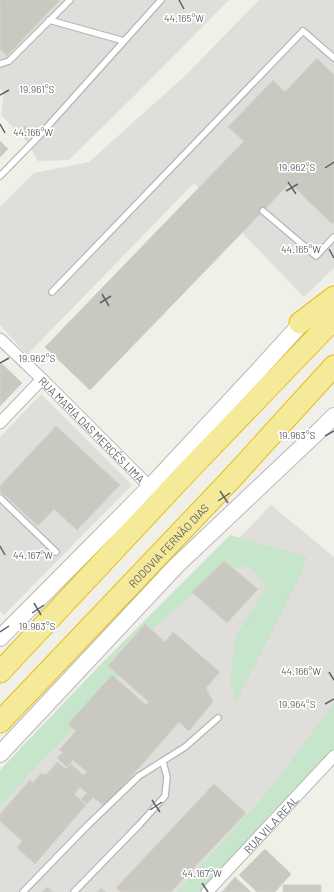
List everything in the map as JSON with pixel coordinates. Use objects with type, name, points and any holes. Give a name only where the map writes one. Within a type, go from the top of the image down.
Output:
[{"type":"highway","points":[[300,323],[334,297]]},
{"type":"highway","points":[[0,672],[187,472],[334,319]]},
{"type":"highway","name":"RODOVIA FERNÃO DIAS","points":[[0,722],[228,481],[334,366]]},
{"type":"highway","points":[[228,481],[334,382]]},
{"type":"main road","points":[[0,637],[150,487],[254,376],[300,323],[334,288]]},
{"type":"main road","name":"RODOVIA FERNÃO DIAS","points":[[0,754],[176,566],[334,416]]},
{"type":"street","name":"RUA MARIA DAS MERCÊS LIMA","points":[[0,339],[150,487]]},
{"type":"street","points":[[0,423],[42,379]]},
{"type":"street","name":"RUA VILA REAL","points":[[207,892],[334,756]]},
{"type":"lane","points":[[0,64],[9,61],[70,0]]},
{"type":"lane","points":[[0,176],[39,136],[161,0]]},
{"type":"lane","points":[[49,20],[124,41]]},
{"type":"lane","points":[[52,292],[304,31],[334,58]]},
{"type":"lane","points":[[263,210],[316,256],[334,237]]},
{"type":"lane","points":[[0,498],[56,552]]},
{"type":"lane","points":[[23,892],[87,826],[139,776],[185,747],[218,718]]},
{"type":"lane","points":[[74,892],[165,796],[167,777],[163,762]]},
{"type":"shaded area","points":[[0,0],[229,0],[69,160],[38,161],[28,143],[1,115],[4,93],[0,89]]},
{"type":"shaded area","points":[[259,0],[334,0],[334,268],[304,297],[194,183],[27,355],[0,325],[0,207],[34,173],[89,162],[186,75]]},
{"type":"shaded area","points":[[41,394],[132,485],[4,615],[0,612],[0,437]]},
{"type":"shaded area","points":[[271,505],[334,557],[334,733],[191,892],[0,892],[0,786]]},
{"type":"green space","points":[[230,535],[307,557],[301,574],[236,702],[230,680],[236,636],[266,587],[250,566],[220,570],[145,636],[99,704],[56,746],[0,806],[0,770],[103,662]]},
{"type":"green space","points":[[334,703],[334,749],[260,833],[205,892],[177,892],[269,790]]},
{"type":"building","points":[[0,0],[60,0],[7,56],[0,49]]},
{"type":"building","points":[[317,58],[334,75],[334,222],[332,224],[290,183],[90,390],[45,347],[244,141],[228,127],[273,80],[285,92]]},
{"type":"building","points":[[25,126],[31,135],[25,139],[19,130]]},
{"type":"building","points":[[0,141],[8,149],[0,157]]},
{"type":"building","points":[[0,362],[22,383],[0,406]]},
{"type":"building","points":[[56,426],[120,485],[77,530],[54,509],[38,526],[0,491],[0,486]]},
{"type":"building","points":[[224,561],[258,589],[227,623],[192,592]]},
{"type":"building","points":[[145,624],[165,642],[173,632],[220,672],[206,688],[213,702],[189,731],[179,722],[105,807],[93,797],[87,804],[81,799],[87,793],[80,787],[74,794],[86,805],[35,864],[17,848],[22,841],[0,821],[0,814],[30,780],[33,783],[41,773],[46,775],[57,762],[66,769],[71,764],[83,775],[87,772],[73,760],[67,767],[57,758],[63,752],[59,750],[76,731],[68,724],[112,675],[146,705],[149,702],[108,666]]},
{"type":"building","points":[[214,784],[246,813],[171,892],[121,892],[116,888]]},
{"type":"building","points":[[265,849],[291,874],[275,892],[257,892],[239,875]]},
{"type":"building","points":[[235,877],[251,892],[222,892]]},
{"type":"building","points":[[283,885],[321,885],[321,892],[283,892]]},
{"type":"building","points":[[47,887],[53,892],[42,892]]},
{"type":"building","points":[[101,888],[106,892],[97,892]]}]
